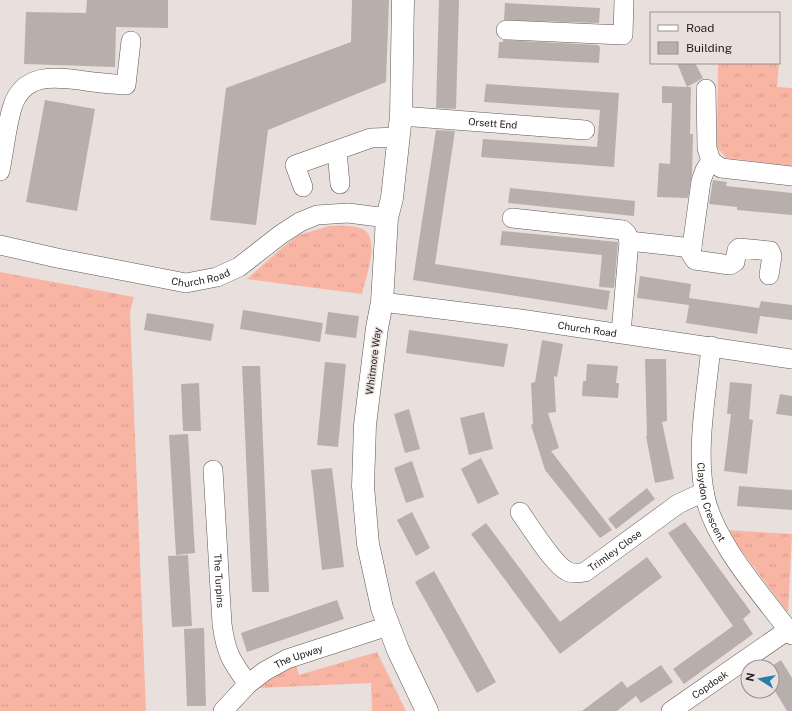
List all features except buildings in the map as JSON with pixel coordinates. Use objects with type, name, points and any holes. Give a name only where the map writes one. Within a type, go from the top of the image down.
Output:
[{"type":"street","name":"Whitmore Way","points":[[403,0],[403,80],[399,137],[392,198],[387,218],[382,302],[377,328],[365,425],[363,486],[370,558],[388,626],[410,678],[427,711]]},
{"type":"street","points":[[506,30],[623,35],[624,0]]},
{"type":"street","points":[[0,171],[12,107],[22,90],[35,81],[47,77],[126,85],[131,41]]},
{"type":"street","points":[[706,89],[707,148],[711,161],[722,168],[792,176]]},
{"type":"street","name":"Orsett End","points":[[400,116],[585,130]]},
{"type":"street","points":[[303,187],[295,165],[371,138],[399,137]]},
{"type":"street","points":[[337,151],[340,184]]},
{"type":"street","points":[[711,161],[705,170],[701,181],[691,254],[695,260],[730,265],[735,262],[736,250],[739,248],[770,251],[772,256],[769,275]]},
{"type":"street","name":"Church Road","points":[[0,245],[186,283],[217,277],[239,267],[280,235],[300,222],[317,215],[348,213],[387,218]]},
{"type":"street","points":[[512,218],[623,230],[627,234],[629,241],[621,333]]},
{"type":"street","points":[[629,241],[692,248]]},
{"type":"street","name":"Church Road","points":[[382,302],[621,333],[792,358]]},
{"type":"street","name":"Claydon Crescent","points":[[712,346],[703,430],[704,492],[712,516],[724,541],[740,566],[790,632]]},
{"type":"street","name":"The Turpins","points":[[213,470],[222,624],[225,648],[235,667],[248,684]]},
{"type":"street","name":"Trimley Close","points":[[520,512],[558,564],[567,571],[576,573],[585,572],[678,504],[704,492]]},
{"type":"street","name":"The Upway","points":[[223,711],[248,684],[265,670],[287,659],[388,626]]},
{"type":"street","name":"Copdoek","points":[[671,711],[790,632]]},
{"type":"green space","points":[[718,64],[779,64],[777,87],[792,88],[792,166],[726,158],[717,147]]},
{"type":"green space","points":[[329,226],[356,227],[367,232],[372,248],[369,268],[362,294],[247,279],[299,235]]},
{"type":"green space","points":[[0,272],[134,297],[130,312],[146,711],[0,711]]},
{"type":"green space","points":[[726,530],[792,534],[788,612],[787,612]]},
{"type":"green space","points":[[377,652],[406,711],[372,711],[371,683],[258,688],[274,676],[296,664],[299,675]]}]
